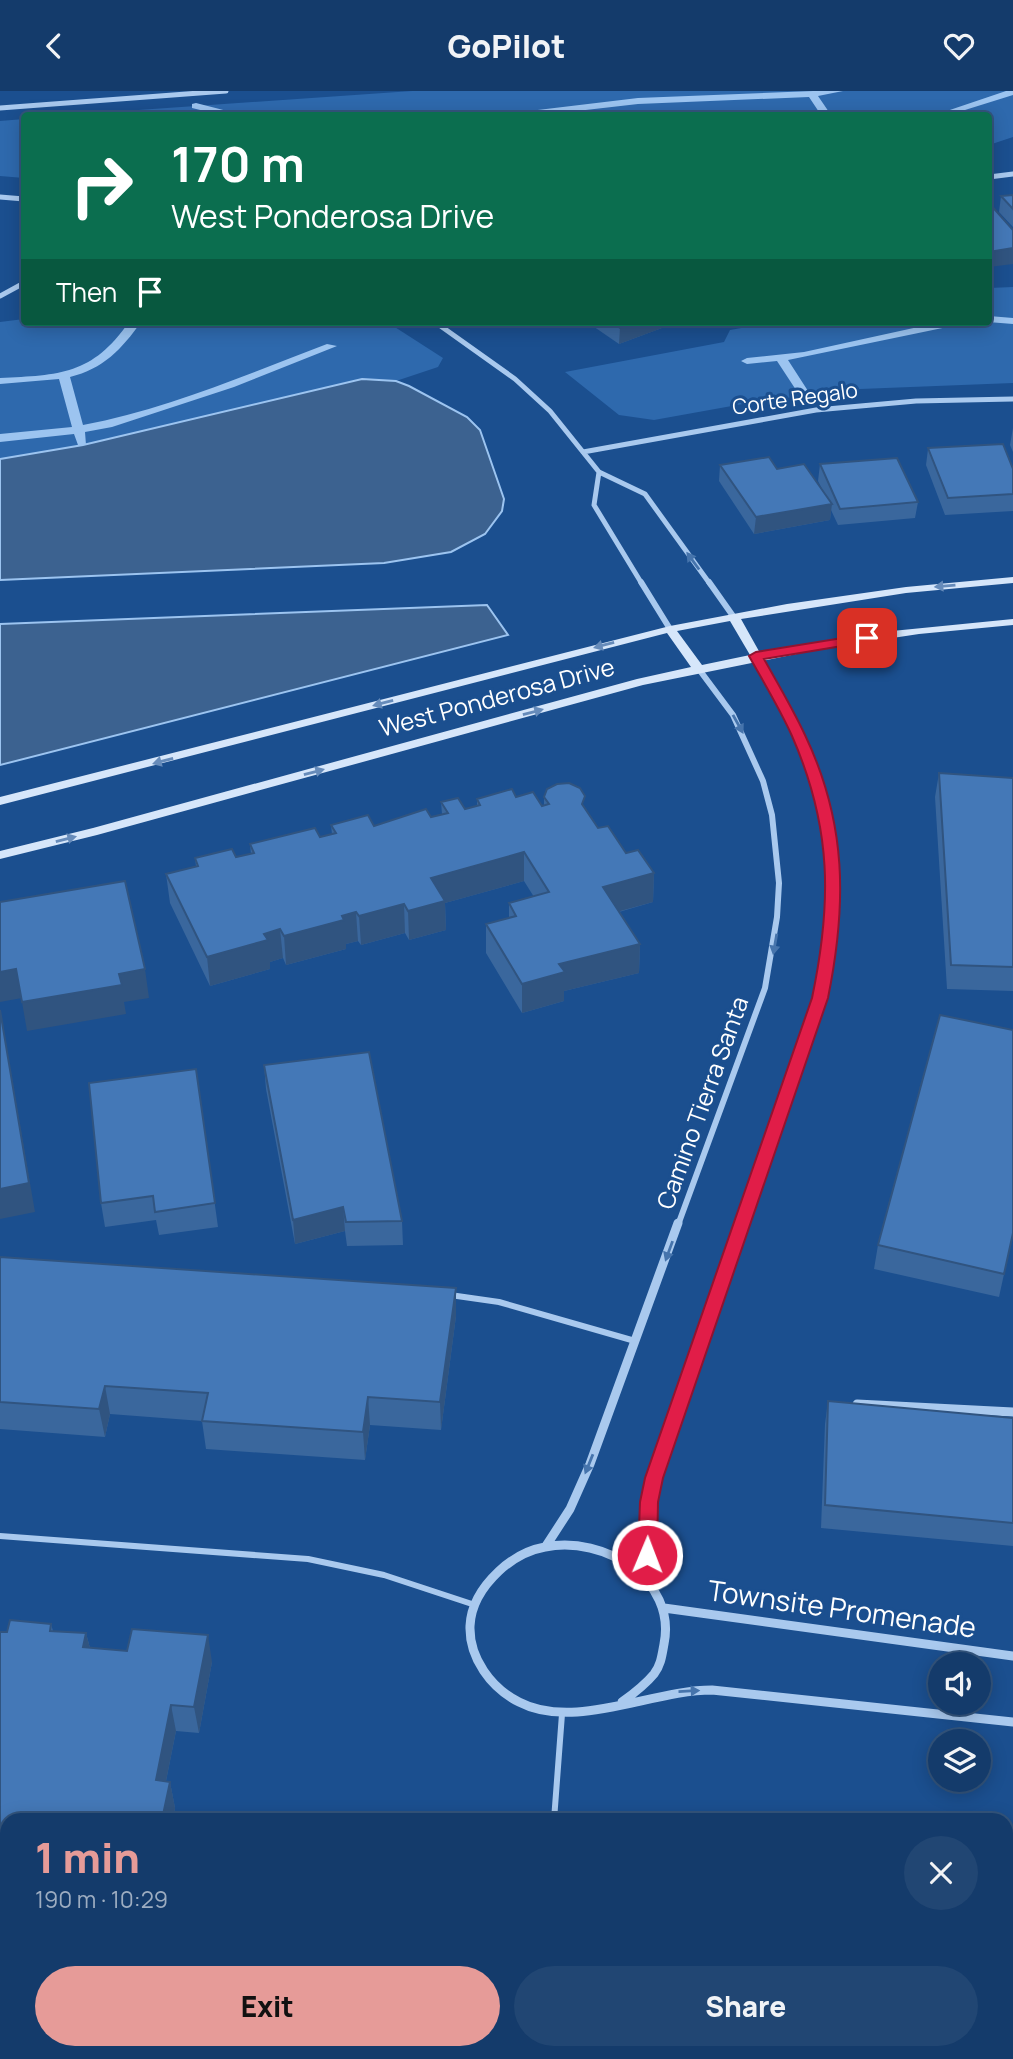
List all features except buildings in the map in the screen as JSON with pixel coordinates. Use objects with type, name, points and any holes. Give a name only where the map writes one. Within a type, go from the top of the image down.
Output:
[{"type":"main road","name":"West Ponderosa Drive","points":[[0,801],[670,629],[733,616],[906,590],[1013,580]]},
{"type":"main road","points":[[733,616],[756,656]]},
{"type":"main road","name":"West Ponderosa Drive","points":[[0,855],[641,682],[756,656],[913,631],[1013,622]]},
{"type":"main road","points":[[670,629],[698,669]]},
{"type":"street","points":[[0,108],[226,91]]},
{"type":"street","points":[[992,177],[1013,174]]},
{"type":"street","points":[[0,197],[21,199]]},
{"type":"street","points":[[0,296],[21,285]]},
{"type":"street","points":[[441,326],[515,379],[550,411],[599,472],[645,494],[733,616]]},
{"type":"street","name":"Corte Regalo","points":[[583,451],[816,410],[916,401],[1013,399]]},
{"type":"street","points":[[599,472],[594,505],[670,629]]},
{"type":"street","points":[[651,1584],[647,1528],[654,1478],[820,998],[830,950],[834,902],[832,856],[825,814],[814,774],[798,735],[756,656]]},
{"type":"street","name":"Camino Tierra Santa","points":[[546,1546],[570,1509],[590,1464],[765,988],[777,930],[779,856],[774,817],[763,779],[732,714],[698,669]]},
{"type":"street","points":[[842,1403],[1013,1412]]},
{"type":"street","points":[[622,1702],[645,1684],[661,1661],[667,1635],[664,1608],[651,1584],[631,1564],[605,1550],[575,1544],[546,1546],[517,1555],[494,1571],[478,1593],[470,1620],[472,1646],[484,1672],[504,1693],[530,1708],[562,1714],[593,1712],[622,1702],[672,1692],[723,1690],[1013,1723]]},
{"type":"street","name":"Townsite Promenade","points":[[664,1608],[1013,1656]]},
{"type":"lane","points":[[442,1295],[499,1302],[635,1341]]},
{"type":"lane","points":[[0,1537],[308,1559],[384,1575],[475,1605]]},
{"type":"lane","points":[[555,1813],[562,1714]]},
{"type":"shaded area","points":[[412,91],[1013,91],[1013,137],[992,144],[992,112],[110,112]]},
{"type":"shaded area","points":[[21,119],[21,178],[0,176],[0,121]]},
{"type":"shaded area","points":[[1013,287],[1013,383],[860,389],[754,402],[654,420],[619,415],[565,372],[724,342],[730,330],[752,326],[992,326],[992,288]]},
{"type":"shaded area","points":[[21,319],[21,326],[393,326],[443,358],[438,367],[396,381],[361,379],[83,445],[0,459],[0,322]]},
{"type":"shaded area","points":[[362,379],[396,381],[409,386],[467,417],[480,430],[504,499],[502,511],[485,534],[451,552],[384,563],[0,580],[0,459],[83,445]]},
{"type":"shaded area","points":[[487,605],[508,635],[0,765],[0,624]]},
{"type":"waterway","points":[[546,112],[638,101],[804,95],[838,91]]},
{"type":"waterway","points":[[950,112],[1013,92]]},
{"type":"waterway","points":[[812,95],[824,112]]},
{"type":"waterway","points":[[196,106],[219,112]]},
{"type":"waterway","points":[[992,319],[1013,321]]},
{"type":"waterway","points":[[0,381],[58,376],[87,368],[111,352],[132,326]]},
{"type":"waterway","points":[[747,361],[804,355],[938,326]]},
{"type":"waterway","points":[[79,430],[108,424],[230,385],[331,346]]},
{"type":"waterway","points":[[781,358],[802,391]]},
{"type":"waterway","points":[[64,375],[79,430]]},
{"type":"waterway","points":[[0,438],[79,430]]},
{"type":"waterway","points":[[79,430],[82,442]]},
{"type":"route","points":[[647,1555],[649,1502],[654,1478],[820,998],[830,950],[834,902],[832,856],[825,814],[814,774],[798,735],[756,656],[867,638]]}]
